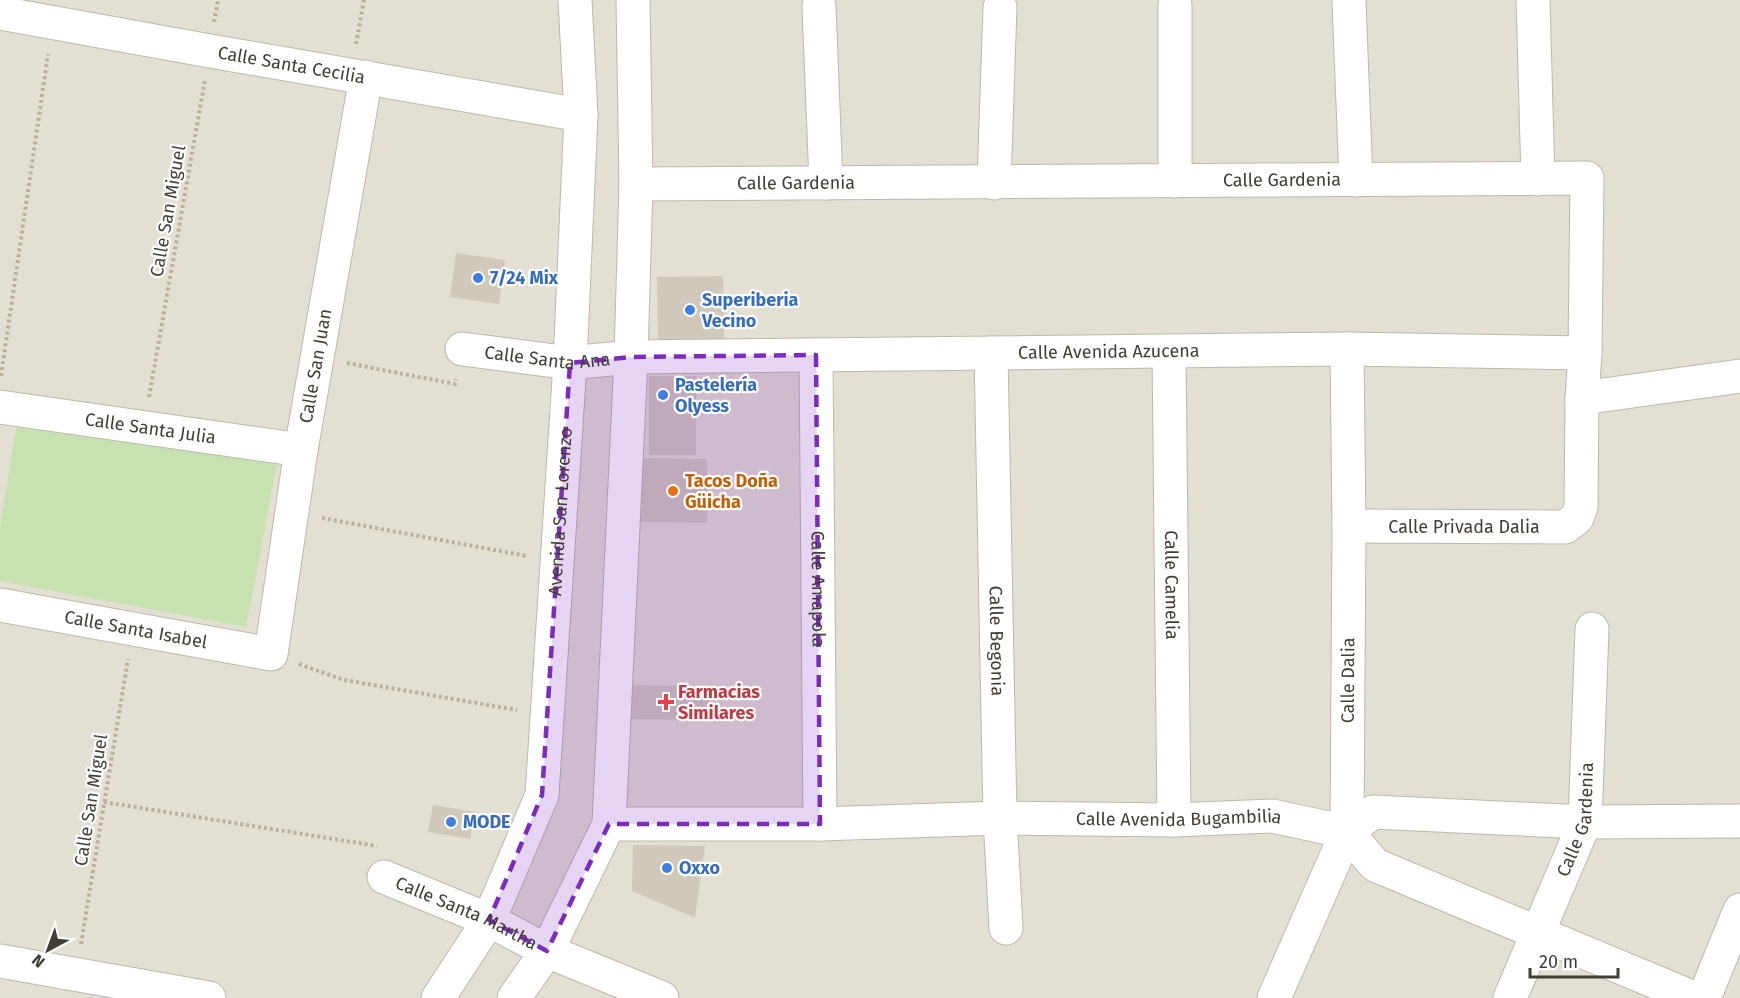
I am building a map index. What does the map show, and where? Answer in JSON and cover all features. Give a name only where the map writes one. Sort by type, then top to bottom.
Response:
[{"type":"street","name":"Avenida San Lorenzo","points":[[438,998],[489,920],[542,795],[570,363],[581,116],[575,0]]},
{"type":"street","points":[[514,998],[547,951],[609,824],[631,357],[636,184],[633,0]]},
{"type":"street","points":[[1533,0],[1538,179]]},
{"type":"street","points":[[1349,2],[1356,180]]},
{"type":"street","points":[[1175,5],[1175,181]]},
{"type":"street","points":[[819,6],[826,183]]},
{"type":"street","points":[[994,183],[1000,7]]},
{"type":"street","name":"Calle Santa Cecilia","points":[[0,13],[581,116]]},
{"type":"street","name":"Calle San Juan","points":[[271,654],[358,76]]},
{"type":"street","name":"Calle Gardenia","points":[[636,184],[1587,178],[1581,507],[1577,518]]},
{"type":"street","name":"Calle Santa Ana","points":[[462,349],[570,363],[631,357]]},
{"type":"street","name":"Calle Avenida Azucena","points":[[631,357],[1347,349],[1585,353]]},
{"type":"street","name":"Calle Dalia","points":[[1274,998],[1347,832],[1349,526],[1347,349]]},
{"type":"street","name":"Calle Camelia","points":[[1169,351],[1174,820]]},
{"type":"street","name":"Calle Begonia","points":[[991,353],[1000,818],[1006,928]]},
{"type":"street","name":"Calle Amapola","points":[[816,355],[820,824]]},
{"type":"street","points":[[1582,398],[1740,376]]},
{"type":"street","name":"Calle Santa Julia","points":[[0,407],[301,450]]},
{"type":"street","name":"Calle Privada Dalia","points":[[1349,526],[1565,527],[1577,518]]},
{"type":"street","name":"Calle Santa Isabel","points":[[0,605],[271,654]]},
{"type":"street","name":"Calle Gardenia","points":[[1510,998],[1585,822],[1592,629]]},
{"type":"street","points":[[1694,998],[1375,865],[1347,832],[1373,812],[1585,822],[1740,821]]},
{"type":"street","name":"Calle Avenida Bugambilia","points":[[609,824],[820,824],[1000,818],[1174,820],[1272,816],[1347,832]]},
{"type":"street","name":"Calle Santa Martha","points":[[384,877],[489,920],[547,951],[649,995]]},
{"type":"street","points":[[1704,998],[1740,910]]},
{"type":"street","points":[[0,961],[206,998]]},
{"type":"path","name":"Calle San Miguel","points":[[144,428],[218,0]]},
{"type":"path","points":[[358,76],[364,0]]},
{"type":"path","points":[[0,386],[53,22]]},
{"type":"path","points":[[317,357],[455,384],[462,349]]},
{"type":"path","points":[[292,512],[557,562]]},
{"type":"path","name":"Calle San Miguel","points":[[76,975],[133,629]]},
{"type":"path","points":[[271,654],[344,680],[548,715]]},
{"type":"path","points":[[105,802],[390,848],[384,877]]},
{"type":"highlighted area","points":[[816,355],[820,824],[609,824],[547,951],[489,920],[542,795],[570,363],[631,357]]},
{"type":"shaded area","points":[[0,0],[1740,0],[1740,998],[0,998]]},
{"type":"green space","points":[[17,422],[277,464],[246,627],[0,581],[0,527]]},
{"type":"building","name":"7/24 Mix","points":[[456,253],[505,260],[499,304],[450,297]]},
{"type":"building","name":"Superiberia Vecino","points":[[723,276],[724,344],[658,345],[657,277]]},
{"type":"building","points":[[649,376],[696,376],[696,455],[649,455]]},
{"type":"building","name":"Tacos Doña Güicha","points":[[638,458],[707,459],[707,523],[638,522]]},
{"type":"building","name":"Farmacias Similares","points":[[619,685],[713,686],[714,720],[618,719]]},
{"type":"building","name":"MODE","points":[[433,805],[475,812],[470,839],[428,832]]},
{"type":"building","name":"Oxxo","points":[[633,845],[705,846],[695,918],[632,891]]},
{"type":"place","name":"7/24 Mix","points":[[478,278]]},
{"type":"place","name":"Superiberia Vecino","points":[[690,310]]},
{"type":"place","name":"Pastelería Olyess","points":[[663,395]]},
{"type":"place","name":"Tacos Doña Güicha","points":[[673,491]]},
{"type":"place","name":"Farmacias Similares","points":[[666,702]]},
{"type":"place","name":"MODE","points":[[451,822]]},
{"type":"place","name":"Oxxo","points":[[667,868]]}]
